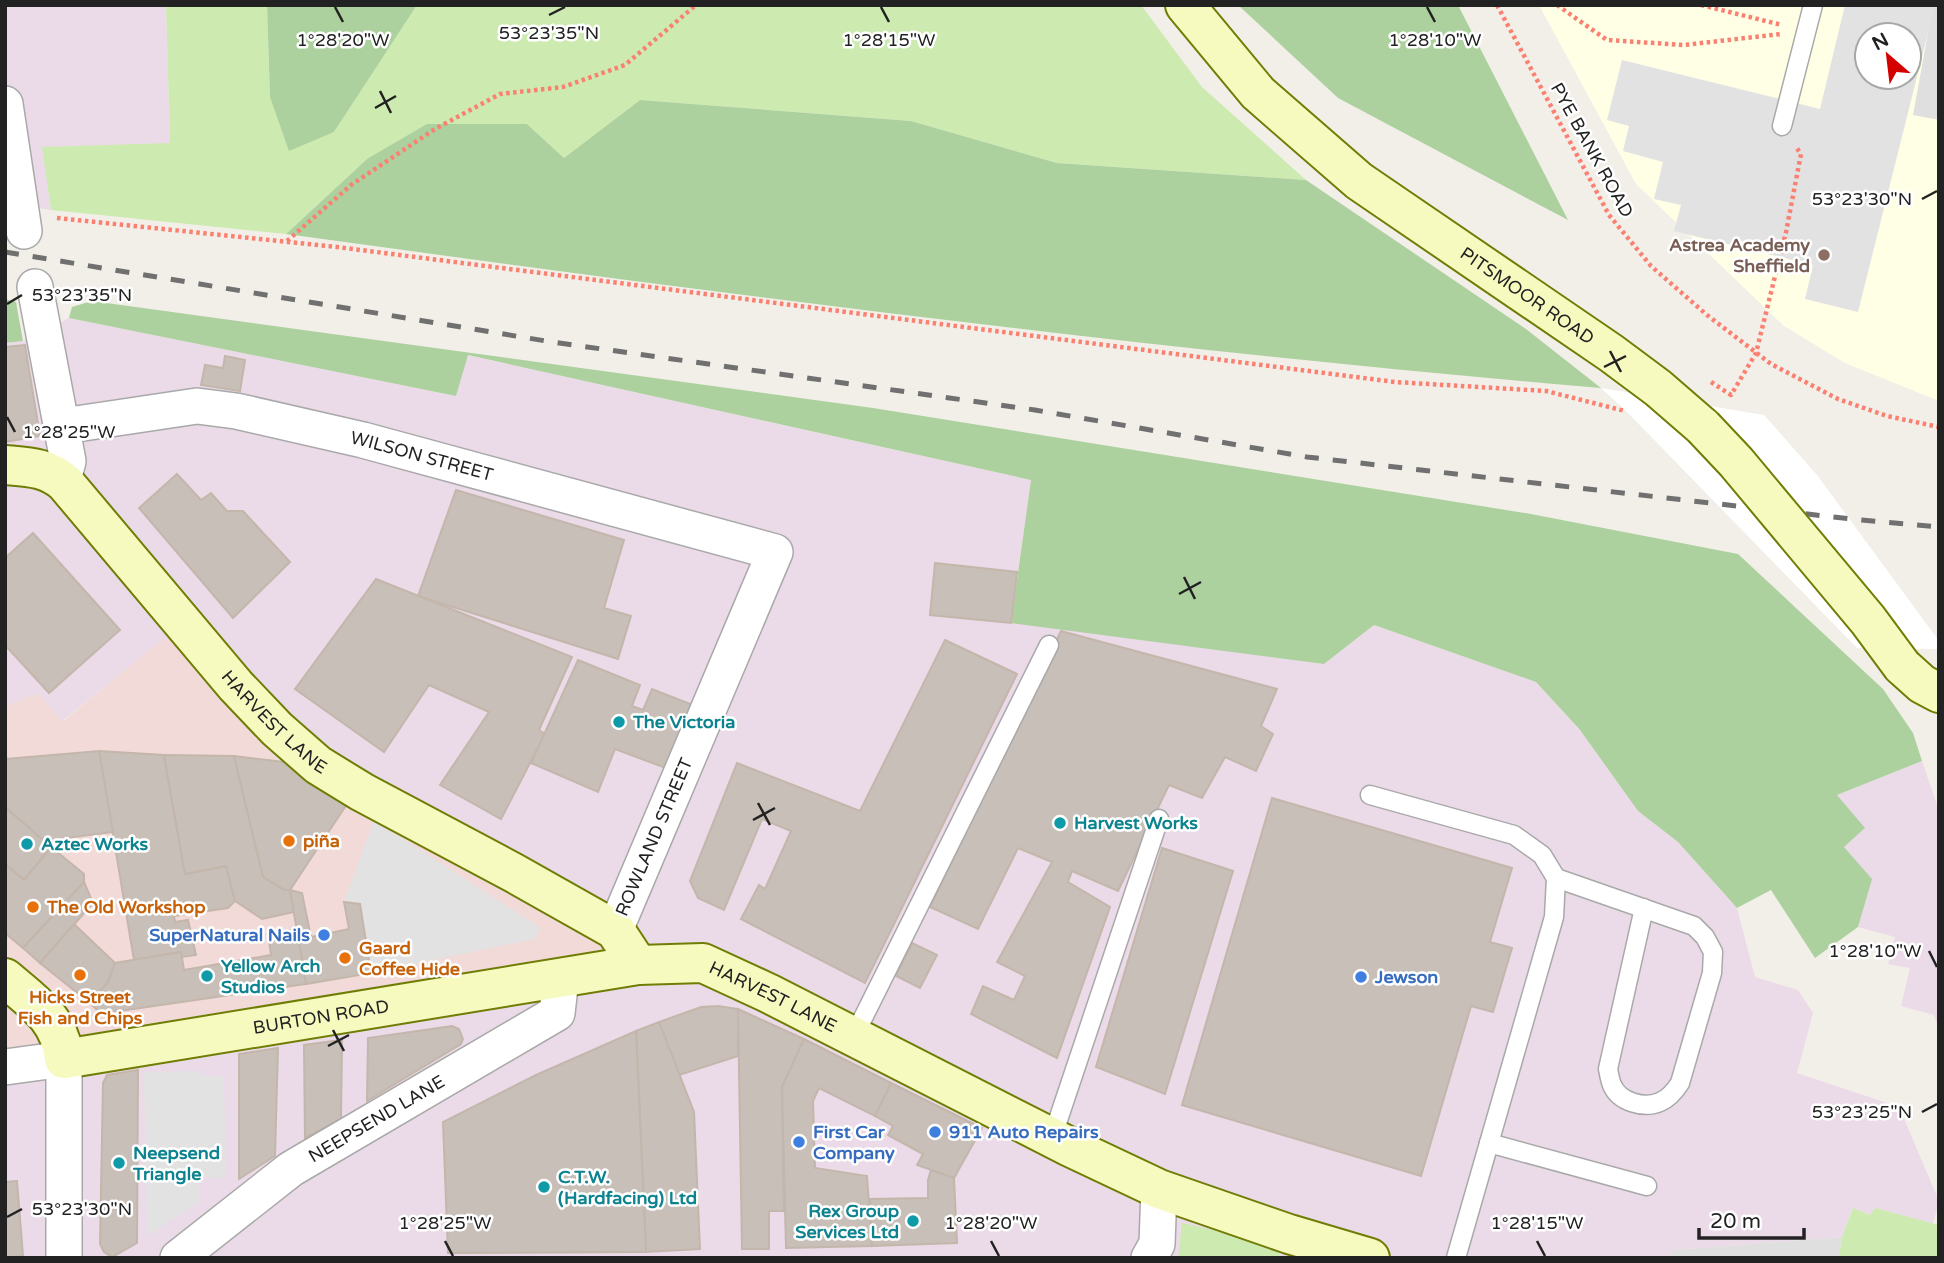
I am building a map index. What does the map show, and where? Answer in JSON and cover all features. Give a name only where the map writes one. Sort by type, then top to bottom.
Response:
[{"type":"main road","name":"PITSMOOR ROAD","points":[[1185,5],[1258,93],[1359,181],[1611,353],[1692,417],[1762,494],[1902,666],[1922,684],[1939,693]]},
{"type":"main road","points":[[5,465],[33,467],[61,480]]},
{"type":"main road","name":"HARVEST LANE","points":[[61,480],[236,686],[276,729],[318,765],[362,792],[615,930],[638,965],[703,963],[1159,1189],[1289,1234],[1370,1258]]},
{"type":"main road","name":"BURTON ROAD","points":[[64,1059],[638,965]]},
{"type":"main road","points":[[5,978],[50,1019],[60,1037],[64,1059]]},
{"type":"street","points":[[5,104],[23,223]]},
{"type":"street","points":[[35,288],[68,461],[61,480]]},
{"type":"street","name":"WILSON STREET","points":[[63,426],[197,406],[236,411],[363,440],[775,552]]},
{"type":"street","name":"ROWLAND STREET","points":[[615,930],[775,552]]},
{"type":"street","name":"NEEPSEND LANE","points":[[178,1258],[291,1169],[557,1013],[561,978]]},
{"type":"street","points":[[64,1059],[65,1258]]},
{"type":"street","name":"BURTON ROAD","points":[[5,1067],[64,1059]]},
{"type":"street","points":[[1149,1258],[1157,1244],[1159,1189]]},
{"type":"lane","points":[[1782,126],[1813,5]]},
{"type":"lane","points":[[854,1037],[1049,645]]},
{"type":"lane","points":[[1370,795],[1514,835],[1542,855],[1556,878],[1554,917],[1456,1258]]},
{"type":"lane","points":[[1052,1138],[1159,819]]},
{"type":"lane","points":[[1556,878],[1644,908],[1694,926],[1705,937],[1713,952],[1712,972],[1680,1083],[1673,1093],[1659,1103],[1641,1104],[1623,1099],[1612,1086],[1608,1069],[1644,908]]},
{"type":"lane","points":[[1489,1143],[1647,1186]]},
{"type":"path","points":[[286,242],[351,185],[435,129],[500,94],[563,87],[625,65],[696,5]]},
{"type":"path","name":"PYE BANK ROAD","points":[[1497,5],[1609,215],[1660,274],[1706,316],[1771,364],[1838,399],[1887,416],[1939,426]]},
{"type":"path","points":[[1558,5],[1607,40],[1684,45],[1806,31]]},
{"type":"path","points":[[1701,5],[1806,31]]},
{"type":"path","points":[[1692,417],[1711,382],[1731,395],[1756,353],[1786,232],[1801,154],[1782,126]]},
{"type":"path","points":[[23,223],[286,242],[1395,382],[1546,391],[1627,412]]},
{"type":"shaded area","points":[[5,5],[166,5],[170,144],[43,147],[51,210],[5,203]]},
{"type":"shaded area","name":"Astrea Academy Sheffield","points":[[1539,5],[1933,5],[1923,60],[1923,21],[1853,21],[1853,91],[1917,91],[1913,115],[1939,120],[1939,401],[1845,363],[1784,326],[1636,184]]},
{"type":"shaded area","points":[[1845,5],[1935,5],[1923,53],[1923,21],[1853,21],[1853,91],[1913,91],[1858,312],[1805,299],[1813,265],[1674,231],[1681,205],[1654,199],[1663,162],[1623,151],[1629,126],[1607,120],[1622,60],[1820,109]]},
{"type":"shaded area","points":[[1931,5],[1939,5],[1939,120],[1912,116],[1916,91],[1923,91],[1923,52]]},
{"type":"shaded area","points":[[69,318],[456,396],[467,355],[1031,480],[1011,622],[1324,664],[1374,625],[1536,682],[1583,734],[1638,811],[1678,842],[1737,908],[1755,977],[1798,990],[1813,1013],[1797,1073],[1899,1107],[1939,1201],[1933,1224],[1875,1208],[1870,1215],[1853,1208],[1842,1237],[1673,1250],[1667,1258],[5,1258],[5,1067],[637,965],[318,765],[166,637],[62,721],[38,693],[5,706],[5,343],[23,341]]},
{"type":"shaded area","points":[[166,636],[318,765],[638,965],[5,1067],[5,706],[38,693],[63,721]]},
{"type":"shaded area","points":[[1922,761],[1939,811],[1939,1029],[1934,1015],[1901,1006],[1910,968],[1888,964],[1895,937],[1858,927],[1871,879],[1844,847],[1837,795]]},
{"type":"shaded area","points":[[374,820],[541,928],[534,939],[371,973],[360,905],[344,902]]},
{"type":"shaded area","points":[[201,1071],[201,1076],[224,1076],[226,1178],[200,1178],[200,1202],[147,1236],[144,1072]]},
{"type":"shaded area","points":[[1842,1237],[1839,1258],[1667,1258],[1673,1250]]},
{"type":"green space","points":[[166,5],[267,5],[270,97],[334,132],[417,5],[1141,5],[1202,87],[1306,180],[1057,163],[911,121],[640,100],[564,158],[527,124],[367,159],[286,234],[51,210],[42,147],[170,143]]},
{"type":"green space","points":[[267,5],[417,5],[334,132],[289,151],[270,97]]},
{"type":"green space","points":[[1238,5],[1458,5],[1568,220],[1338,98]]},
{"type":"green space","points":[[640,100],[911,121],[1057,163],[1306,180],[1526,329],[1601,388],[1271,357],[942,320],[286,234],[367,159],[427,124],[527,124],[564,158]]},
{"type":"green space","points":[[5,299],[16,302],[23,341],[5,343]]},
{"type":"green space","points":[[92,301],[873,408],[1531,514],[1738,554],[1883,689],[1913,733],[1922,761],[1837,795],[1865,828],[1844,847],[1872,879],[1858,927],[1815,958],[1771,890],[1737,908],[1678,842],[1638,811],[1580,730],[1536,682],[1374,625],[1324,664],[1011,623],[1031,480],[468,355],[456,396],[69,318],[72,307]]},
{"type":"green space","points":[[1853,1208],[1870,1215],[1875,1208],[1939,1225],[1939,1258],[1839,1258],[1842,1237]]},
{"type":"green space","points":[[1182,1223],[1280,1249],[1279,1258],[1178,1258]]},
{"type":"pier","points":[[1601,388],[1764,415],[1817,475],[1939,641],[1939,649],[1857,648]]},
{"type":"building","points":[[25,345],[40,436],[5,442],[5,347]]},
{"type":"building","points":[[225,356],[245,360],[240,391],[201,385],[205,365],[223,368]]},
{"type":"building","points":[[177,474],[201,500],[211,493],[227,511],[243,511],[290,562],[233,618],[139,508]]},
{"type":"building","points":[[456,490],[624,540],[604,608],[631,616],[618,659],[418,596]]},
{"type":"building","points":[[33,533],[120,630],[49,693],[5,645],[5,558]]},
{"type":"building","points":[[935,563],[1017,572],[1011,623],[930,615]]},
{"type":"building","points":[[376,579],[572,657],[539,730],[545,734],[501,819],[440,785],[489,712],[429,685],[384,752],[295,689]]},
{"type":"building","name":"Harvest Works","points":[[1061,631],[1277,689],[1261,726],[1273,734],[1256,771],[1225,757],[1202,798],[1169,785],[1118,891],[1072,871],[1068,882],[1110,907],[1057,1058],[971,1014],[983,986],[1014,1000],[1025,976],[997,962],[1052,862],[1018,848],[978,929],[930,907]]},
{"type":"building","points":[[945,640],[1017,674],[865,983],[741,919],[759,885],[765,889],[791,831],[762,819],[724,910],[698,898],[690,881],[737,763],[860,811]]},
{"type":"building","name":"The Victoria","points":[[578,660],[640,685],[632,706],[643,710],[652,689],[693,705],[671,770],[615,749],[598,792],[531,763]]},
{"type":"building","name":"Yellow Arch Studios","points":[[99,751],[164,755],[185,874],[226,866],[235,901],[228,908],[174,916],[175,922],[188,920],[196,955],[182,957],[181,952],[134,960]]},
{"type":"building","points":[[99,751],[113,832],[44,841],[5,807],[6,759]]},
{"type":"building","name":"Yellow Arch Studios","points":[[164,755],[234,756],[263,877],[285,890],[290,890],[294,912],[262,919],[235,901],[226,866],[185,874]]},
{"type":"building","name":"piña","points":[[234,756],[284,762],[347,804],[290,890],[285,890],[263,877]]},
{"type":"building","name":"Jewson","points":[[1272,798],[1512,868],[1490,942],[1512,948],[1493,1012],[1471,1006],[1421,1176],[1182,1105]]},
{"type":"building","name":"Aztec Works","points":[[5,807],[51,847],[24,880],[5,864]]},
{"type":"building","name":"The Old Workshop","points":[[51,847],[84,874],[84,882],[23,948],[5,933],[5,864],[24,880]]},
{"type":"building","points":[[1162,848],[1233,871],[1165,1094],[1096,1067]]},
{"type":"building","points":[[84,882],[93,903],[40,963],[23,948]]},
{"type":"building","points":[[290,890],[302,893],[311,937],[349,929],[344,902],[360,904],[371,973],[306,984]]},
{"type":"building","points":[[74,924],[115,963],[108,982],[90,1003],[40,963]]},
{"type":"building","name":"Yellow Arch Studios","points":[[297,929],[306,984],[106,1013],[99,1012],[90,1003],[108,982],[115,963],[181,952],[184,970],[271,955],[268,934]]},
{"type":"building","points":[[912,943],[937,955],[920,988],[896,976]]},
{"type":"building","points":[[701,1007],[738,1009],[738,1056],[679,1075],[659,1022]]},
{"type":"building","points":[[738,1009],[804,1039],[782,1087],[784,1211],[769,1211],[769,1249],[742,1249]]},
{"type":"building","points":[[659,1022],[694,1112],[700,1249],[646,1252],[636,1031]]},
{"type":"building","points":[[452,1026],[459,1029],[463,1039],[461,1044],[367,1101],[368,1038]]},
{"type":"building","name":"C.T.W. (Hardfacing) Ltd","points":[[636,1031],[646,1252],[448,1253],[443,1122],[536,1075]]},
{"type":"building","name":"First Car Company","points":[[804,1039],[891,1083],[875,1116],[819,1088],[813,1101],[815,1168],[867,1176],[872,1246],[786,1248],[782,1087]]},
{"type":"building","points":[[342,1040],[341,1119],[305,1138],[304,1045]]},
{"type":"building","points":[[278,1048],[275,1156],[239,1179],[239,1054]]},
{"type":"building","name":"Neepsend Triangle","points":[[138,1070],[137,1243],[112,1257],[104,1252],[100,1244],[103,1083],[107,1075]]},
{"type":"building","name":"911 Auto Repairs","points":[[891,1083],[982,1128],[954,1178],[917,1165],[923,1154],[888,1135],[893,1126],[875,1116]]},
{"type":"building","name":"Rex Group Services Ltd","points":[[931,1170],[954,1178],[957,1243],[872,1246],[870,1199],[928,1198]]},
{"type":"building","points":[[17,1181],[23,1256],[5,1258],[5,1182]]},
{"type":"railway","points":[[5,252],[552,342],[1035,410],[1307,457],[1939,527]]},
{"type":"place","name":"Astrea Academy Sheffield","points":[[1824,255]]},
{"type":"place","name":"The Victoria","points":[[619,722]]},
{"type":"place","name":"Harvest Works","points":[[1060,823]]},
{"type":"place","name":"piña","points":[[289,841]]},
{"type":"place","name":"Aztec Works","points":[[27,844]]},
{"type":"place","name":"The Old Workshop","points":[[33,907]]},
{"type":"place","name":"SuperNatural Nails","points":[[324,935]]},
{"type":"place","name":"Gaard Coffee Hide","points":[[345,958]]},
{"type":"place","name":"Hicks Street Fish and Chips","points":[[80,975]]},
{"type":"place","name":"Yellow Arch Studios","points":[[207,976]]},
{"type":"place","name":"Jewson","points":[[1361,977]]},
{"type":"place","name":"911 Auto Repairs","points":[[935,1132]]},
{"type":"place","name":"First Car Company","points":[[799,1142]]},
{"type":"place","name":"Neepsend Triangle","points":[[119,1163]]},
{"type":"place","name":"C.T.W. (Hardfacing) Ltd","points":[[544,1187]]},
{"type":"place","name":"Rex Group Services Ltd","points":[[913,1221]]}]
